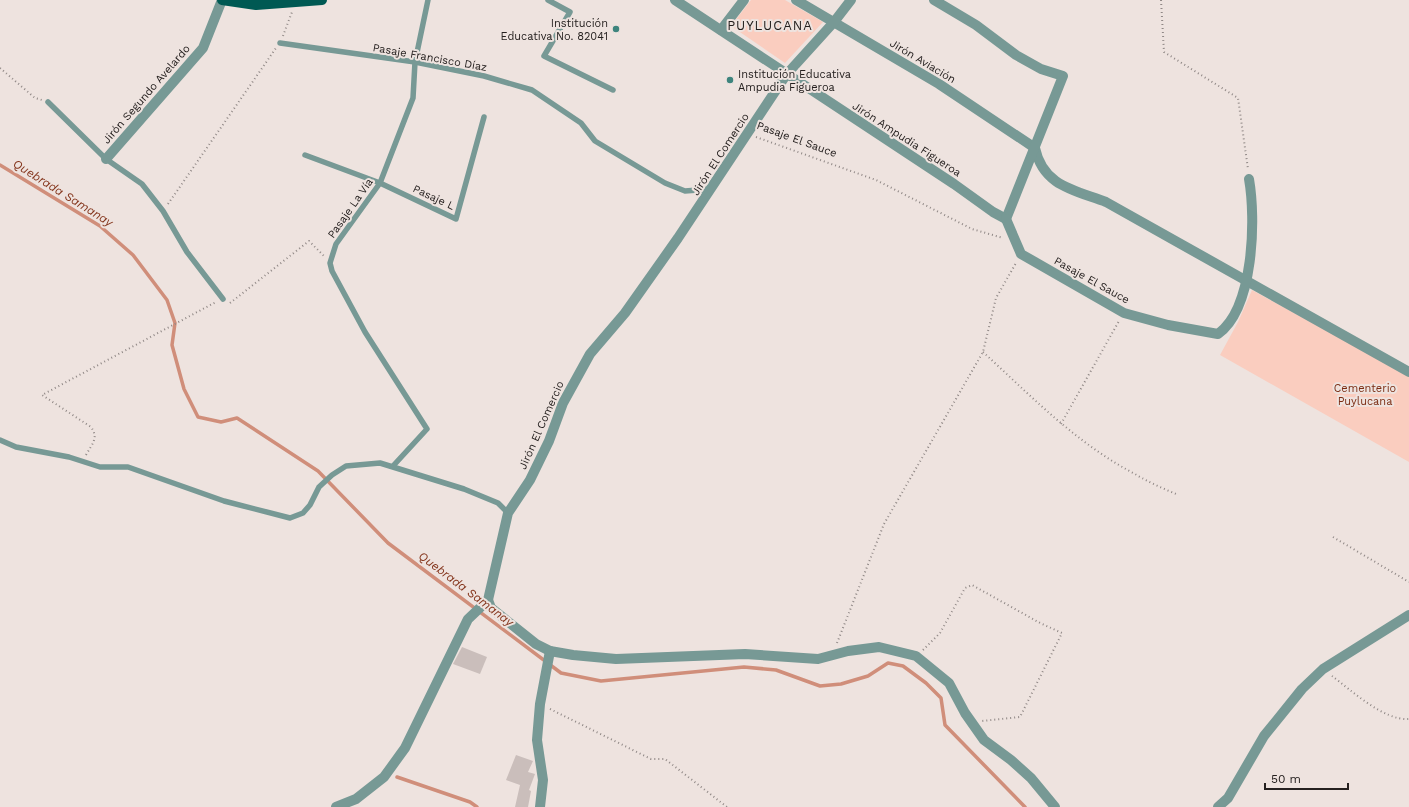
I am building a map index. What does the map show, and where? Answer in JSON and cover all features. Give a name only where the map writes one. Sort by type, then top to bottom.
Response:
[{"type":"main road","points":[[222,0],[256,5],[322,0]]},
{"type":"street","name":"Jirón Segundo Avelardo","points":[[106,159],[203,48],[222,0]]},
{"type":"street","name":"Jirón Ampudia Figueroa","points":[[675,0],[786,75],[1006,219]]},
{"type":"street","points":[[721,30],[744,0]]},
{"type":"street","name":"Jirón Aviación","points":[[796,0],[939,84],[1034,148]]},
{"type":"street","points":[[834,22],[851,0]]},
{"type":"street","points":[[934,0],[976,25],[1016,55],[1041,70],[1063,76],[1006,219],[1021,254]]},
{"type":"street","name":"Jirón El Comercio","points":[[485,602],[508,513],[530,480],[549,441],[564,403],[590,354],[625,313],[711,189],[786,75],[834,22]]},
{"type":"street","points":[[1034,148],[1037,161],[1044,172],[1059,184],[1106,202],[1409,372]]},
{"type":"street","name":"Pasaje El Sauce","points":[[1021,254],[1124,313],[1168,325],[1218,334],[1227,328],[1243,295],[1246,280],[1252,242],[1253,201],[1249,178]]},
{"type":"street","points":[[336,807],[356,800],[384,777],[405,748],[468,619],[485,602],[548,658],[616,659],[745,654],[818,658],[879,647],[916,656],[948,683],[971,722],[984,740],[1011,760],[1031,778],[1055,807]]},
{"type":"street","points":[[1218,807],[1228,798],[1264,736],[1302,689],[1323,669],[1409,616]]},
{"type":"street","points":[[540,807],[543,780],[537,740],[540,704],[548,658]]},
{"type":"lane","name":"Pasaje La Vía","points":[[330,263],[336,244],[380,183],[413,98],[415,62],[428,0]]},
{"type":"lane","points":[[548,0],[570,12],[544,56],[613,90]]},
{"type":"lane","name":"Pasaje Francisco Díaz","points":[[280,43],[415,62],[484,76],[532,90],[581,123],[595,141],[665,183],[685,191],[711,189]]},
{"type":"lane","points":[[48,102],[106,159],[142,184],[163,211],[187,252],[223,299]]},
{"type":"lane","name":"Pasaje L","points":[[304,155],[380,183],[456,219],[484,117]]},
{"type":"lane","points":[[330,263],[332,271],[364,332],[427,429],[393,466]]},
{"type":"lane","points":[[0,440],[16,447],[69,457],[100,467],[128,468],[224,501],[290,518],[303,513],[307,509],[319,487],[332,475],[346,466],[380,463],[464,489],[498,504],[508,513]]},
{"type":"path","points":[[1161,0],[1164,52],[1238,98],[1249,178]]},
{"type":"path","points":[[163,211],[280,43],[296,3]]},
{"type":"path","points":[[0,68],[36,98],[48,102]]},
{"type":"path","name":"Pasaje El Sauce","points":[[747,134],[876,180],[972,229],[1015,241]]},
{"type":"path","points":[[82,461],[96,438],[94,431],[91,427],[42,395],[223,299],[230,303],[309,241],[330,263]]},
{"type":"path","points":[[833,655],[884,524],[983,352],[996,298],[1021,254]]},
{"type":"path","points":[[1061,424],[1124,313]]},
{"type":"path","points":[[983,352],[1061,424],[1134,474],[1176,494]]},
{"type":"path","points":[[1333,537],[1409,582]]},
{"type":"path","points":[[916,656],[940,633],[964,588],[972,585],[1040,623],[1062,632],[1020,717],[971,722]]},
{"type":"path","points":[[1323,669],[1363,700],[1389,715],[1409,719]]},
{"type":"path","points":[[540,704],[651,759],[665,759],[727,807]]},
{"type":"green space","points":[[751,0],[785,0],[823,22],[785,63],[731,26]]},
{"type":"green space","name":"Cementerio Puylucana","points":[[1252,290],[1409,376],[1409,462],[1220,355],[1238,322]]},
{"type":"building","points":[[462,647],[487,657],[480,674],[453,664]]},
{"type":"building","points":[[516,755],[533,761],[528,772],[535,774],[529,790],[531,791],[528,807],[515,807],[520,785],[506,780]]},
{"type":"waterway","name":"Quebrada Samanay","points":[[0,165],[100,226],[133,255],[167,300],[175,323],[172,345],[184,389],[198,417],[221,422],[237,418],[318,471],[388,543],[561,673],[601,681],[744,667],[776,670],[820,686],[841,684],[868,676],[888,663],[903,666],[926,683],[941,698],[945,725],[1025,807]]},
{"type":"waterway","points":[[397,777],[470,802],[477,807]]},
{"type":"place","name":"Institución Educativa No. 82041","points":[[616,29]]},
{"type":"place","name":"Institución Educativa Ampudia Figueroa","points":[[730,80]]},
{"type":"district","name":"PUYLUCANA","points":[[770,25]]}]
